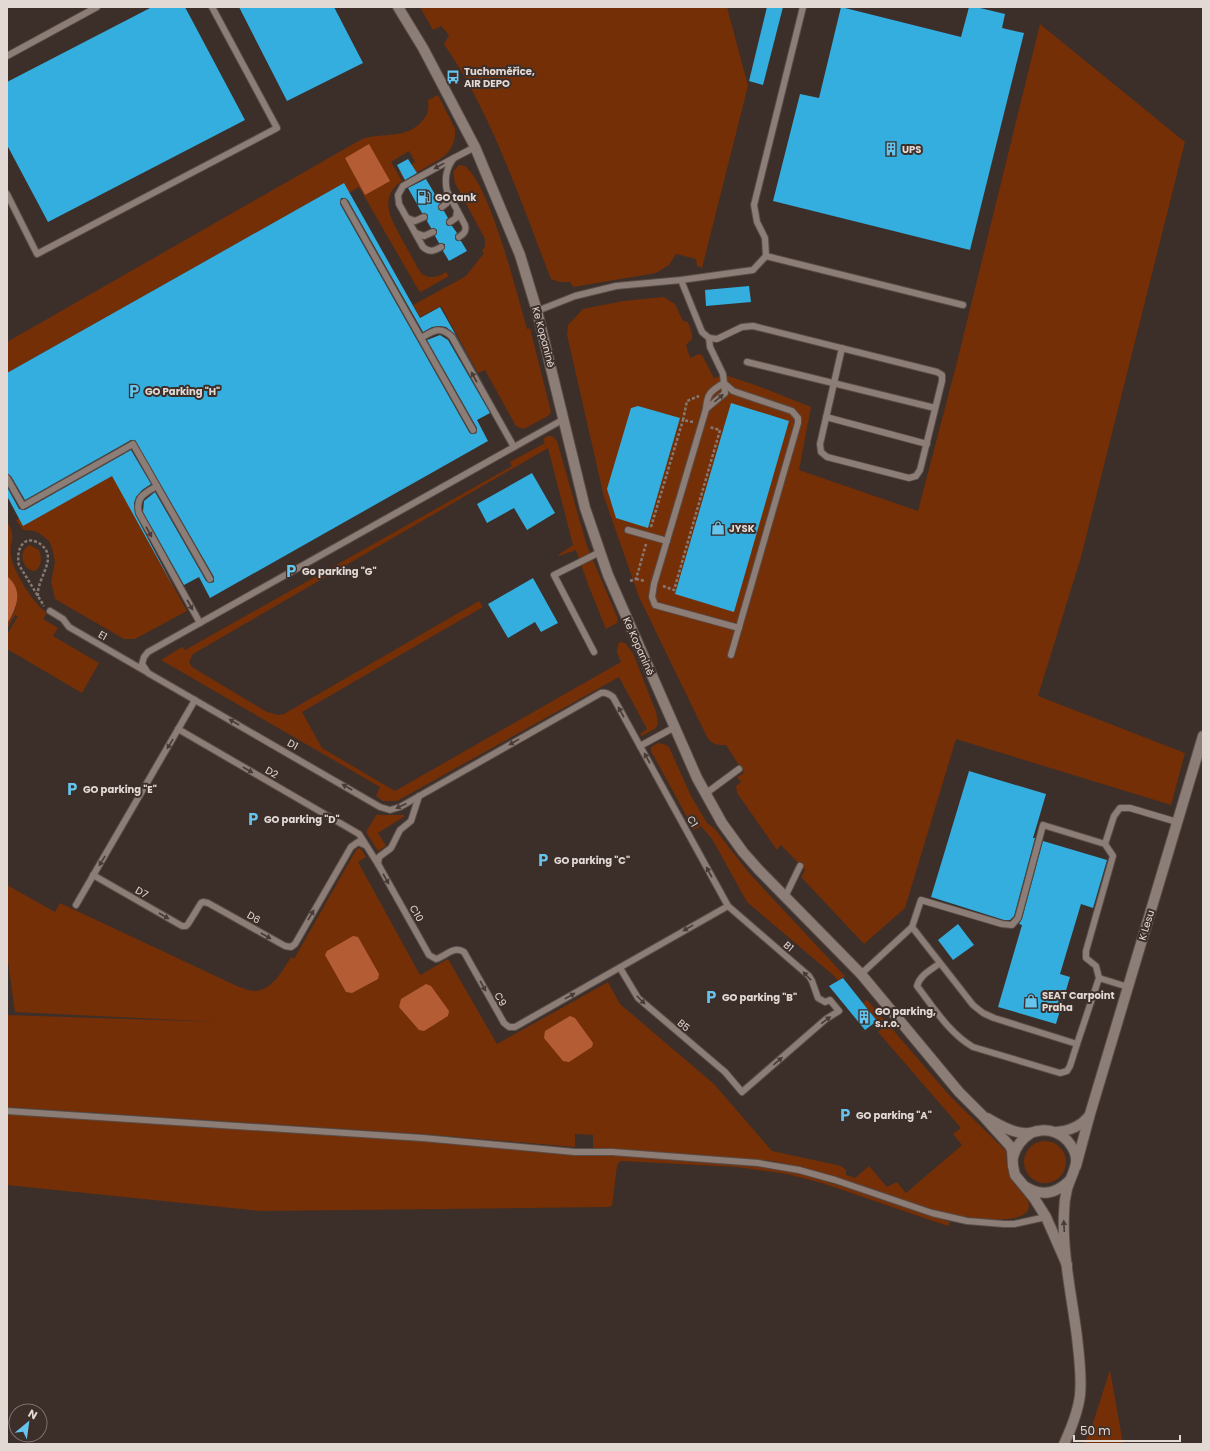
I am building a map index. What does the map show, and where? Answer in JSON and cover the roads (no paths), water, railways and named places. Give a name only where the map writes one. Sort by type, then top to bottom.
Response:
[{"type":"street","name":"Ke Kopanině","points":[[398,7],[423,48],[475,147],[520,254],[538,311],[585,508],[608,576],[705,794],[732,839],[758,869],[861,974],[959,1092],[983,1116]]},
{"type":"street","name":"K Lesu","points":[[1076,1166],[1090,1114],[1203,736]]},
{"type":"street","points":[[1013,1158],[1018,1143],[1024,1137],[1039,1130],[1063,1132],[1082,1123],[1090,1114]]},
{"type":"street","points":[[983,1116],[1014,1131],[1031,1133]]},
{"type":"street","points":[[983,1116],[1010,1146],[1014,1170],[1020,1182],[1034,1198],[1046,1217],[1067,1265]]},
{"type":"street","points":[[1020,1182],[1027,1188],[1036,1192],[1045,1193],[1054,1192],[1063,1188],[1069,1181],[1074,1174],[1076,1166],[1074,1149],[1063,1136],[1056,1132]]},
{"type":"street","points":[[1064,1444],[1077,1410],[1081,1384],[1079,1356],[1067,1265],[1064,1214],[1066,1190],[1069,1181]]},
{"type":"lane","points":[[7,56],[97,7]]},
{"type":"lane","points":[[7,194],[37,254],[276,128],[212,7]]},
{"type":"lane","points":[[538,311],[575,296],[616,286],[681,280],[753,270],[766,256],[765,238],[757,222],[754,205],[802,7]]},
{"type":"lane","points":[[441,247],[432,251],[423,247],[399,204],[398,195],[403,186],[475,147]]},
{"type":"lane","points":[[442,207],[449,199],[446,185],[446,170],[454,158]]},
{"type":"lane","points":[[448,195],[465,225],[466,229],[459,237]]},
{"type":"lane","points":[[344,202],[473,430]]},
{"type":"lane","points":[[450,222],[457,216],[457,210]]},
{"type":"lane","points":[[406,217],[415,221],[424,217]]},
{"type":"lane","points":[[414,232],[424,236],[433,232]]},
{"type":"lane","points":[[766,256],[963,305]]},
{"type":"lane","points":[[681,280],[702,332],[709,338],[717,339],[742,327],[752,326],[842,348],[937,372],[942,375],[942,381],[927,444],[920,470],[916,476],[909,478],[827,457],[821,452],[820,444],[842,348]]},
{"type":"lane","points":[[421,338],[435,330],[444,331],[452,337],[514,447]]},
{"type":"lane","points":[[706,409],[725,393],[723,374],[710,347],[709,338]]},
{"type":"lane","points":[[747,362],[935,408]]},
{"type":"lane","points":[[724,383],[715,388],[706,398],[706,409],[666,541],[654,584],[652,597],[655,605],[739,628]]},
{"type":"lane","points":[[724,383],[733,391],[792,411],[798,418],[798,423],[731,654]]},
{"type":"lane","points":[[826,417],[927,444]]},
{"type":"lane","points":[[157,486],[140,497],[138,502],[139,513],[200,623],[564,418]]},
{"type":"lane","points":[[7,478],[23,506],[133,444],[210,579]]},
{"type":"lane","points":[[628,530],[666,541]]},
{"type":"lane","points":[[594,652],[554,575],[600,552]]},
{"type":"lane","name":"E1","points":[[50,611],[63,619],[69,628],[195,700]]},
{"type":"lane","name":"E1","points":[[148,673],[143,667],[142,661],[146,654],[200,623]]},
{"type":"lane","name":"C1","points":[[420,795],[604,693],[607,693],[613,697],[728,906]]},
{"type":"lane","points":[[76,905],[195,700]]},
{"type":"lane","name":"D1","points":[[195,700],[380,807],[390,810],[395,809],[420,795]]},
{"type":"lane","points":[[640,746],[675,727]]},
{"type":"lane","name":"D2","points":[[178,729],[356,832]]},
{"type":"lane","points":[[705,794],[739,769]]},
{"type":"lane","points":[[378,864],[377,861],[379,857],[391,848],[400,830],[411,821],[420,795]]},
{"type":"lane","points":[[1105,844],[1114,816],[1120,808],[1130,808],[1177,822]]},
{"type":"lane","points":[[861,974],[912,927],[921,900],[1002,924],[1012,925],[1018,918],[1043,825],[1105,844],[1113,856],[1086,951],[1086,958],[1096,966],[1099,972],[1099,978],[1067,1072],[1060,1073],[973,1047],[962,1041],[952,1032],[918,986],[922,976],[940,963]]},
{"type":"lane","name":"C10","points":[[356,832],[361,836],[378,864],[429,956],[436,960],[455,950],[464,952]]},
{"type":"lane","name":"D6","points":[[208,902],[284,946],[291,947],[295,944],[351,847],[358,842],[366,846]]},
{"type":"lane","points":[[785,897],[800,866]]},
{"type":"lane","name":"D7","points":[[93,875],[182,926],[186,926],[188,924],[201,903],[208,902]]},
{"type":"lane","name":"C9","points":[[464,952],[506,1025],[509,1027],[514,1027],[728,906]]},
{"type":"lane","name":"B1","points":[[728,906],[809,976],[818,998],[825,1002],[830,1000],[839,1011]]},
{"type":"lane","points":[[912,927],[973,1005],[983,1013],[994,1018],[1077,1044]]},
{"type":"lane","name":"B5","points":[[620,968],[638,998],[725,1072],[742,1092],[826,1019],[839,1011]]},
{"type":"lane","points":[[1099,978],[1128,987]]},
{"type":"lane","points":[[7,1111],[423,1138],[575,1152],[612,1152],[743,1162],[799,1170],[834,1180],[932,1213],[967,1221],[1009,1224],[1046,1217]]},
{"type":"place","name":"Tuchoměřice, AIR DEPO","points":[[453,77]]},
{"type":"place","name":"UPS","points":[[891,149]]},
{"type":"place","name":"GO tank","points":[[424,197]]},
{"type":"place","name":"GO Parking \"H\"","points":[[134,391]]},
{"type":"place","name":"JYSK","points":[[718,528]]},
{"type":"place","name":"Go parking \"G\"","points":[[291,571]]},
{"type":"place","name":"GO parking \"E\"","points":[[72,789]]},
{"type":"place","name":"GO parking \"D\"","points":[[253,819]]},
{"type":"place","name":"GO parking \"C\"","points":[[543,860]]},
{"type":"place","name":"GO parking \"B\"","points":[[711,997]]},
{"type":"place","name":"SEAT Carpoint Praha","points":[[1031,1001]]},
{"type":"place","name":"GO parking, s.r.o.","points":[[864,1017]]},
{"type":"place","name":"GO parking \"A\"","points":[[845,1115]]}]
